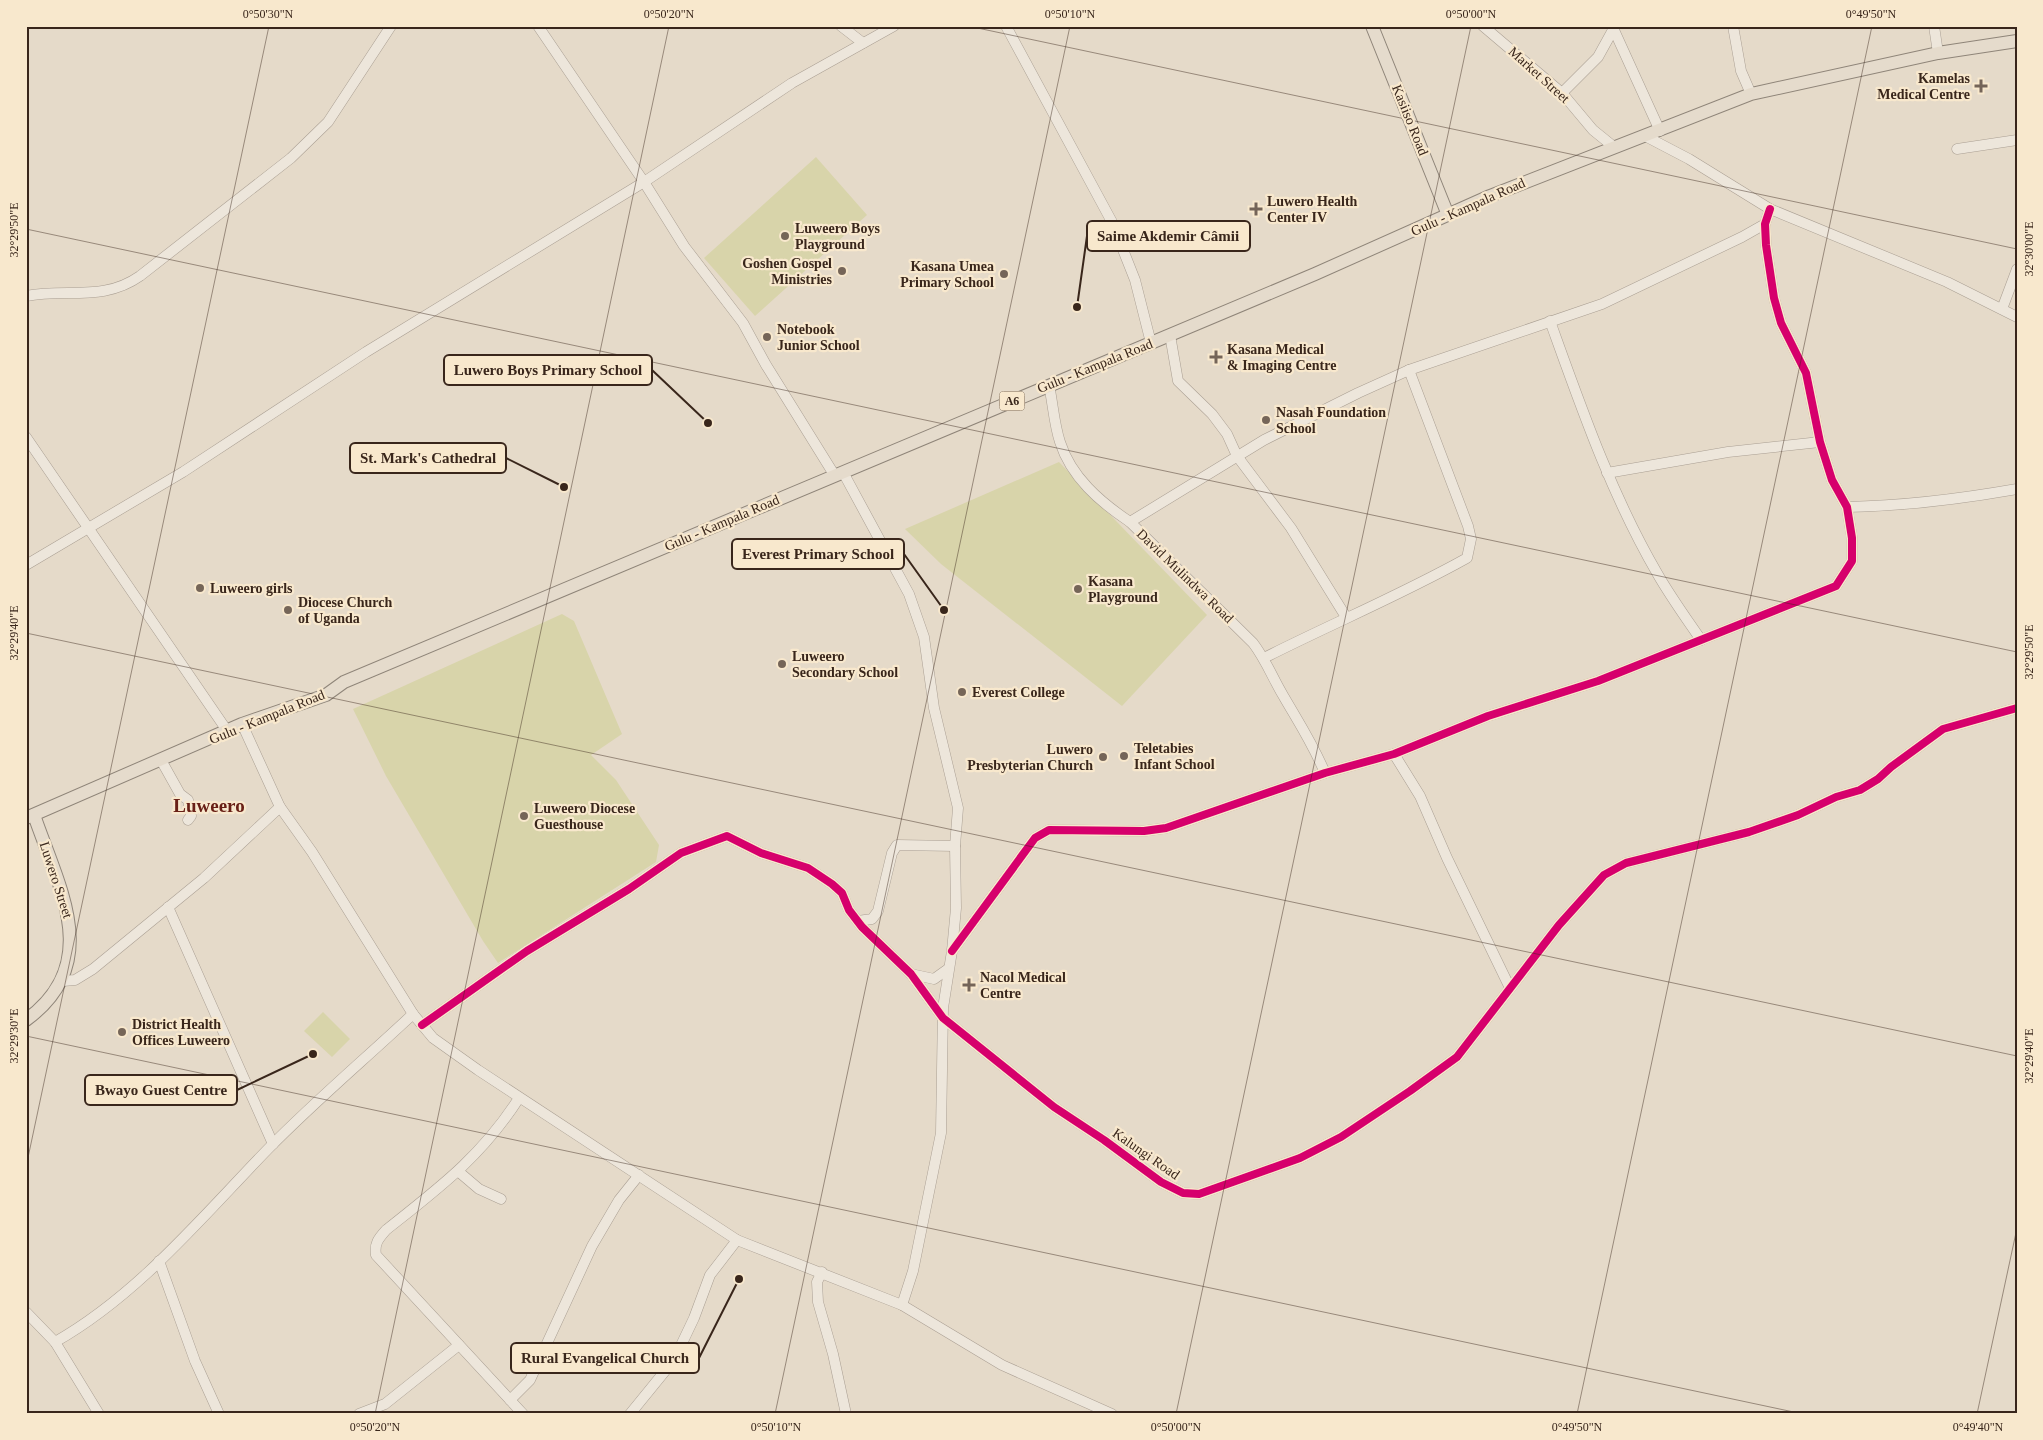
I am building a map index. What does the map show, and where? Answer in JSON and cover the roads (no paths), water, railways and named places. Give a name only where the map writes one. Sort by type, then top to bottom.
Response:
[{"type":"main road","name":"Kasiiso Road","points":[[1372,26],[1448,215]]},
{"type":"main road","name":"Gulu - Kampala Road","points":[[30,817],[228,732],[242,724],[326,695],[344,682],[1049,385],[1170,336],[1388,243],[1448,215],[1614,147],[1660,131],[1751,94],[1938,53],[2017,41]]},
{"type":"main road","name":"Luwero Street","points":[[26,1020],[34,1014],[63,981],[69,954],[70,924],[30,817]]},
{"type":"street","points":[[26,296],[113,290],[128,285],[284,164],[310,140],[328,122],[391,26]]},
{"type":"street","points":[[538,26],[644,182],[684,246],[743,323],[766,364],[839,475],[909,594],[924,637],[934,708],[958,808],[955,846],[956,908],[952,951],[944,994],[941,1133],[914,1271],[902,1305]]},
{"type":"street","points":[[841,26],[863,42]]},
{"type":"street","points":[[26,565],[183,472],[366,352],[644,182],[792,83],[894,26]]},
{"type":"street","points":[[1006,26],[1112,222],[1135,280],[1151,343]]},
{"type":"street","name":"Market Street","points":[[1483,26],[1562,93],[1593,130],[1614,147]]},
{"type":"street","points":[[1733,26],[1741,71],[1751,94]]},
{"type":"street","points":[[1934,26],[1938,53]]},
{"type":"street","points":[[1562,93],[1598,57],[1614,28]]},
{"type":"street","points":[[1614,28],[1660,131]]},
{"type":"street","points":[[1645,136],[1690,159],[1770,209],[1947,282],[2017,317]]},
{"type":"street","points":[[1957,149],[2017,140]]},
{"type":"street","points":[[952,951],[1035,838],[1041,833],[1060,829],[1144,831],[1166,828],[1324,772],[1394,754],[1488,716],[1598,681],[1836,586],[1852,561],[1852,538],[1847,507],[1832,480],[1820,442],[1806,373],[1781,322],[1769,280],[1765,224],[1770,209]]},
{"type":"street","points":[[1130,522],[1237,456],[1358,393],[1409,370],[1602,304],[1742,237],[1765,224]]},
{"type":"street","points":[[2002,309],[2017,269]]},
{"type":"street","points":[[1550,321],[1607,473],[1657,574],[1701,640]]},
{"type":"street","points":[[1170,336],[1178,381],[1212,414],[1227,434],[1237,456],[1291,528],[1346,617]]},
{"type":"street","points":[[1264,658],[1443,572],[1467,558],[1471,539],[1468,526],[1409,370]]},
{"type":"street","name":"David Mulindwa Road","points":[[1049,385],[1060,440],[1069,462],[1093,492],[1130,522],[1241,630],[1264,658],[1284,697],[1314,746],[1324,772]]},
{"type":"street","points":[[26,438],[228,732]]},
{"type":"street","points":[[1607,473],[1728,452],[1820,442]]},
{"type":"street","points":[[1847,507],[1898,505],[1967,498],[2017,489]]},
{"type":"street","name":"Kalungi Road","points":[[422,1025],[511,962],[628,889],[681,853],[722,836],[732,837],[752,849],[808,868],[842,893],[849,910],[911,974],[944,1018],[1054,1107],[1104,1140],[1161,1182],[1183,1193],[1199,1194],[1300,1158],[1341,1137],[1457,1057],[1559,925],[1604,875],[1626,863],[1749,832],[1798,815],[1836,797],[1860,790],[1878,779],[1891,767],[1943,729],[2017,708]]},
{"type":"street","points":[[242,724],[280,807],[312,852],[413,1014],[439,1042],[519,1098],[737,1240],[902,1305],[1002,1365],[1112,1414]]},
{"type":"street","points":[[1394,754],[1420,796],[1447,858],[1510,988]]},
{"type":"street","points":[[161,760],[180,794],[188,800],[191,816],[188,820]]},
{"type":"street","points":[[63,981],[75,980],[93,969],[204,878],[280,807]]},
{"type":"street","points":[[858,921],[872,919],[878,911],[892,853],[897,845],[955,846]]},
{"type":"street","points":[[168,907],[273,1144]]},
{"type":"street","points":[[911,974],[934,978],[948,969]]},
{"type":"street","points":[[55,1342],[97,1316],[159,1261],[273,1144],[413,1014]]},
{"type":"street","points":[[519,1098],[484,1147],[459,1172],[386,1230],[376,1243],[375,1249],[376,1254],[523,1414]]},
{"type":"street","points":[[459,1172],[480,1189],[501,1199]]},
{"type":"street","points":[[510,1400],[530,1380],[592,1246],[619,1200],[639,1175]]},
{"type":"street","points":[[630,1414],[674,1360],[694,1318],[710,1275],[737,1240]]},
{"type":"street","points":[[159,1261],[195,1361],[219,1414]]},
{"type":"street","points":[[822,1272],[817,1282],[818,1302],[833,1354],[846,1414]]},
{"type":"street","points":[[26,1312],[55,1342],[99,1414]]},
{"type":"street","points":[[358,1414],[386,1404],[459,1345]]},
{"type":"place","name":"Kamelas Medical Centre","points":[[1981,86]]},
{"type":"place","name":"Luwero Health Center IV","points":[[1256,209]]},
{"type":"place","name":"Luweero Boys Playground","points":[[785,236]]},
{"type":"place","name":"Goshen Gospel Ministries","points":[[842,271]]},
{"type":"place","name":"Kasana Umea Primary School","points":[[1004,274]]},
{"type":"place","name":"Saime Akdemir Câmii","points":[[1077,307]]},
{"type":"place","name":"Notebook Junior School","points":[[767,337]]},
{"type":"place","name":"Kasana Medical & Imaging Centre","points":[[1216,357]]},
{"type":"place","name":"Nasah Foundation School","points":[[1266,420]]},
{"type":"place","name":"Luwero Boys Primary School","points":[[708,423]]},
{"type":"place","name":"St. Mark's Cathedral","points":[[564,487]]},
{"type":"place","name":"Luweero girls","points":[[200,588]]},
{"type":"place","name":"Kasana Playground","points":[[1078,589]]},
{"type":"place","name":"Diocese Church of Uganda","points":[[288,610]]},
{"type":"place","name":"Everest Primary School","points":[[944,610]]},
{"type":"place","name":"Luweero Secondary School","points":[[782,664]]},
{"type":"place","name":"Everest College","points":[[962,692]]},
{"type":"place","name":"Teletabies Infant School","points":[[1124,756]]},
{"type":"place","name":"Luwero Presbyterian Church","points":[[1103,757]]},
{"type":"place","name":"Luweero Diocese Guesthouse","points":[[524,816]]},
{"type":"place","name":"Nacol Medical Centre","points":[[969,985]]},
{"type":"place","name":"District Health Offices Luweero","points":[[122,1032]]},
{"type":"place","name":"Bwayo Guest Centre","points":[[313,1054]]},
{"type":"place","name":"Rural Evangelical Church","points":[[739,1279]]},
{"type":"district","name":"Luweero","points":[[209,805]]}]
